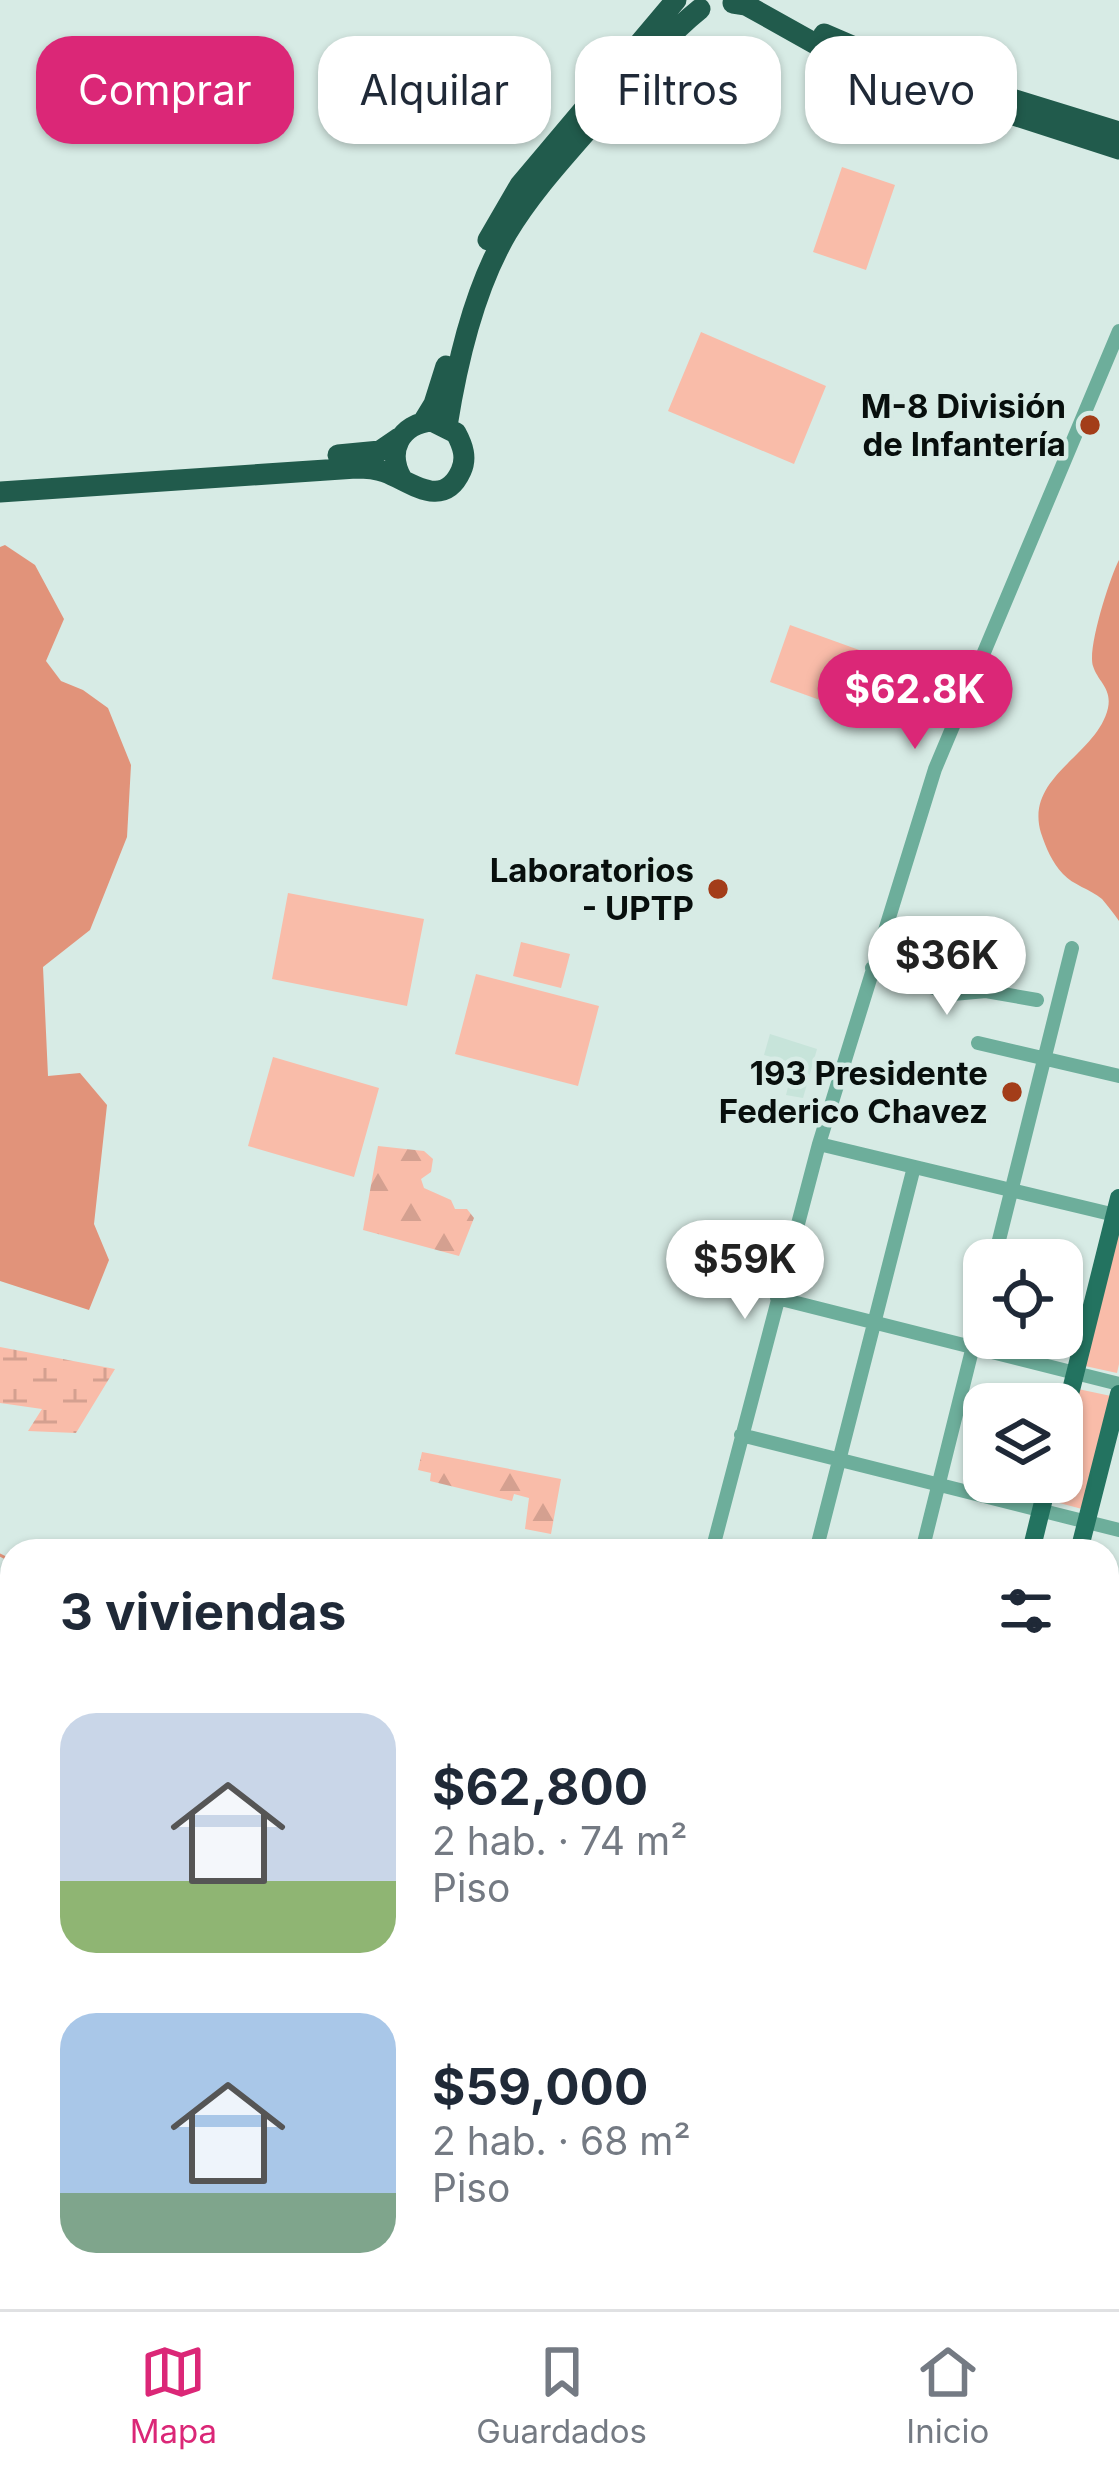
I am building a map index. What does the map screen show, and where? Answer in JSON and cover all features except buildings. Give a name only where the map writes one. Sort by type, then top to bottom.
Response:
[{"type":"highway","points":[[0,478],[359,454],[380,451],[423,422],[434,404],[467,292],[499,220],[520,185],[676,0]]},
{"type":"highway","points":[[765,0],[823,34],[882,59],[1119,132]]},
{"type":"highway","points":[[447,426],[483,285],[506,236],[535,192],[693,4],[711,11],[734,2],[746,5],[846,61],[877,73],[1119,149]]},
{"type":"highway","points":[[0,492],[356,468],[380,470],[410,487],[431,492],[452,484],[464,465],[464,454],[447,426],[423,422]]},
{"type":"highway","points":[[399,438],[394,459],[402,479]]},
{"type":"main road","points":[[1073,1383],[1118,1210]]},
{"type":"main road","points":[[1082,1539],[1119,1394]]},
{"type":"main road","points":[[1034,1539],[1043,1503]]},
{"type":"street","points":[[715,1539],[819,1144],[935,769],[1119,331]]},
{"type":"street","points":[[999,1239],[1072,948]]},
{"type":"street","points":[[872,968],[953,994],[986,991],[1037,1000]]},
{"type":"street","points":[[977,1043],[1119,1076]]},
{"type":"street","points":[[819,1144],[1118,1210]]},
{"type":"street","points":[[819,1539],[914,1167]]},
{"type":"street","points":[[776,1298],[963,1345]]},
{"type":"street","points":[[925,1539],[970,1359]]},
{"type":"street","points":[[1018,1359],[1119,1384]]},
{"type":"street","points":[[741,1435],[1119,1530]]},
{"type":"shaded area","points":[[5,545],[35,565],[64,619],[46,661],[61,681],[108,708],[131,765],[127,837],[90,930],[43,967],[48,1076],[80,1073],[107,1105],[94,1224],[109,1260],[89,1310],[0,1281],[0,547]]},
{"type":"shaded area","points":[[1119,560],[1119,921],[1102,899],[1059,869],[1043,839],[1039,813],[1052,781],[1090,740],[1108,708],[1108,695],[1092,657],[1100,613]]},
{"type":"shaded area","points":[[770,1034],[817,1049],[803,1098],[786,1095],[794,1063],[764,1055]]},
{"type":"green space","points":[[842,167],[895,185],[866,270],[813,252]]},
{"type":"green space","points":[[701,332],[826,386],[794,464],[668,411]]},
{"type":"green space","points":[[790,625],[873,655],[853,712],[770,682]]},
{"type":"green space","points":[[288,893],[424,919],[407,1006],[272,979]]},
{"type":"green space","points":[[521,942],[570,954],[561,988],[513,976]]},
{"type":"green space","points":[[476,974],[599,1006],[578,1086],[455,1054]]},
{"type":"green space","points":[[273,1057],[379,1088],[354,1177],[248,1146]]},
{"type":"green space","points":[[378,1146],[424,1151],[433,1159],[431,1172],[421,1179],[424,1188],[451,1200],[455,1209],[467,1209],[474,1218],[459,1256],[363,1230]]},
{"type":"green space","points":[[1119,1231],[1119,1364],[1117,1373],[1085,1366]]},
{"type":"green space","points":[[0,1347],[115,1369],[76,1433],[28,1431],[42,1409],[0,1403]]},
{"type":"green space","points":[[1083,1390],[1111,1396],[1082,1509],[1060,1503],[1083,1503]]},
{"type":"green space","points":[[422,1452],[561,1479],[551,1534],[525,1529],[529,1498],[514,1494],[512,1501],[430,1481],[431,1473],[418,1470]]},
{"type":"place","name":"M-8 División de Infantería","points":[[1090,425]]},
{"type":"place","name":"Laboratorios - UPTP","points":[[718,889]]},
{"type":"place","name":"193 Presidente Federico Chavez","points":[[1012,1092]]}]
